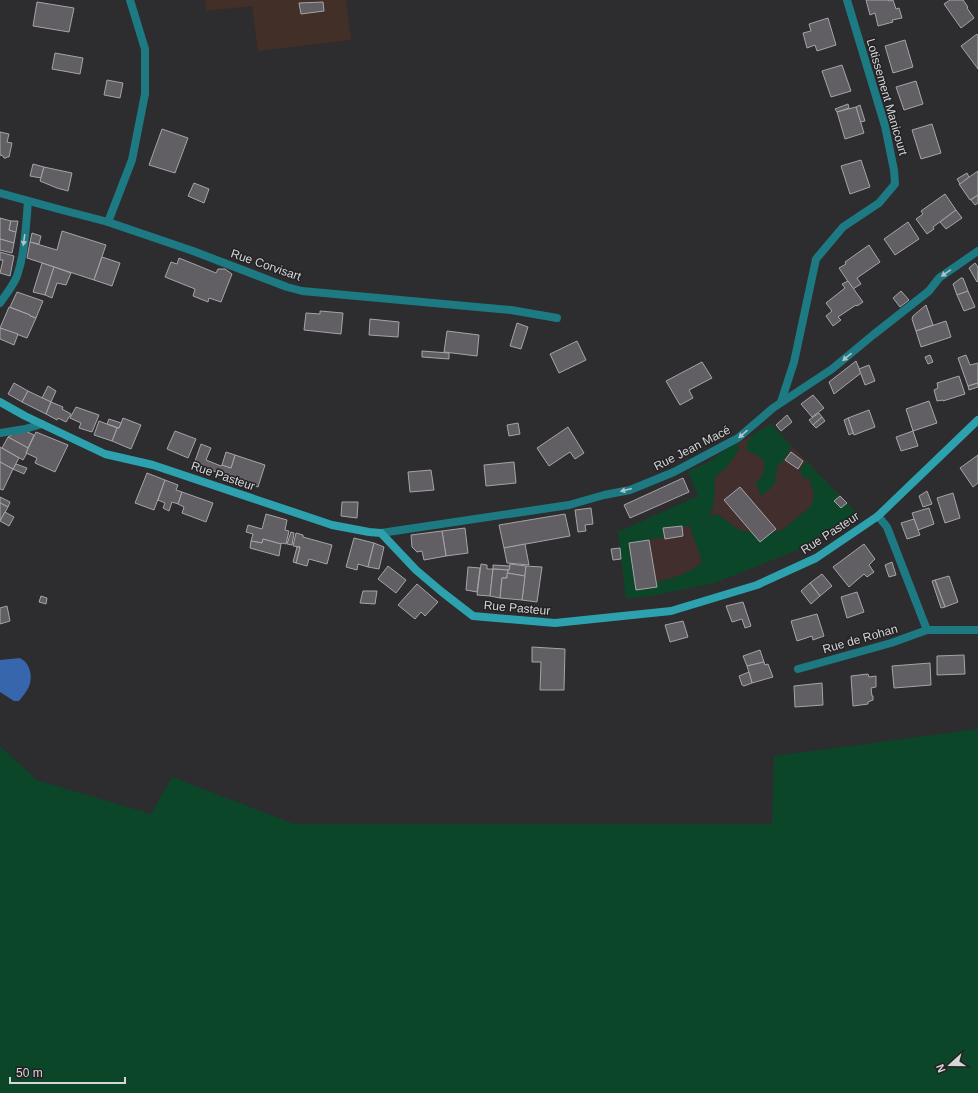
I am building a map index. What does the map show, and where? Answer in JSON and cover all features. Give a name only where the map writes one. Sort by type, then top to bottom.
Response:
[{"type":"street","points":[[108,222],[132,160],[145,94],[145,49],[130,0]]},
{"type":"street","name":"Lotissement Manicourt","points":[[781,402],[794,362],[816,259],[843,227],[879,203],[895,184],[894,170],[885,126],[846,0]]},
{"type":"street","name":"Rue Corvisart","points":[[0,193],[108,222],[192,251],[287,287],[302,291],[511,310],[557,318]]},
{"type":"street","points":[[0,303],[9,291],[16,276],[21,259],[28,201]]},
{"type":"street","name":"Rue Jean Macé","points":[[381,533],[569,505],[604,495],[630,490],[674,472],[738,438],[781,402],[832,370],[873,335],[929,291],[939,278],[978,251]]},
{"type":"street","name":"Rue Pasteur","points":[[0,402],[25,416],[105,454],[153,465],[332,525],[381,533],[416,570],[473,616],[555,623],[671,611],[757,585],[816,558],[878,516],[978,420]]},
{"type":"street","points":[[0,433],[25,429],[42,424]]},
{"type":"street","points":[[878,516],[887,527],[927,630]]},
{"type":"street","name":"Rue de Rohan","points":[[798,668],[892,643],[927,630],[978,630]]},
{"type":"shaded area","points":[[205,0],[346,0],[351,40],[258,51],[252,6],[206,11]]},
{"type":"shaded area","points":[[771,424],[856,512],[795,551],[714,583],[656,595],[626,599],[618,532],[698,496],[688,471],[709,462],[721,453]]},
{"type":"green space","points":[[771,424],[792,447],[777,467],[775,483],[761,496],[756,483],[763,473],[764,462],[760,457],[745,449],[751,436]]},
{"type":"green space","points":[[737,443],[739,449],[737,453],[726,468],[715,478],[714,503],[709,517],[717,514],[739,530],[752,532],[760,542],[773,532],[782,530],[812,504],[814,495],[809,478],[805,479],[799,471],[806,461],[840,496],[834,501],[840,508],[847,503],[856,512],[795,551],[714,583],[656,595],[626,599],[618,532],[698,496],[688,471],[709,462]],"holes":[[[689,525],[702,562],[698,566],[675,577],[656,582],[657,587],[636,590],[629,543],[665,537],[664,528],[684,527]]]},
{"type":"green space","points":[[978,729],[978,1093],[0,1093],[0,746],[37,780],[151,814],[172,777],[294,824],[772,824],[774,756]]},
{"type":"water","points":[[20,658],[28,666],[31,680],[27,691],[19,701],[14,701],[0,692],[0,660]]},
{"type":"building","points":[[866,0],[893,0],[896,9],[899,8],[902,18],[892,20],[893,22],[878,26],[875,13],[870,15]]},
{"type":"building","points":[[950,0],[963,0],[974,18],[961,28],[944,4]]},
{"type":"building","points":[[37,2],[74,8],[69,32],[33,26]]},
{"type":"building","points":[[323,2],[324,11],[301,14],[299,3]]},
{"type":"building","points":[[828,18],[836,45],[817,51],[815,45],[807,48],[803,33],[811,31],[809,24]]},
{"type":"building","points":[[977,34],[978,36],[978,69],[961,46]]},
{"type":"building","points":[[905,40],[913,67],[893,73],[885,46]]},
{"type":"building","points":[[55,53],[83,58],[80,74],[52,69]]},
{"type":"building","points":[[842,65],[851,91],[831,97],[822,71]]},
{"type":"building","points":[[107,80],[123,83],[120,98],[104,95]]},
{"type":"building","points":[[916,81],[923,104],[904,110],[896,87]]},
{"type":"building","points":[[848,104],[849,108],[837,112],[835,109]]},
{"type":"building","points":[[860,105],[865,121],[860,122],[856,107]]},
{"type":"building","points":[[856,107],[864,133],[845,139],[837,112]]},
{"type":"building","points":[[932,124],[941,153],[921,159],[912,130]]},
{"type":"building","points":[[162,129],[188,138],[175,173],[149,165]]},
{"type":"building","points":[[0,132],[9,134],[7,142],[12,143],[9,157],[6,158],[0,155]]},
{"type":"building","points":[[861,160],[870,187],[850,194],[841,166]]},
{"type":"building","points":[[33,164],[44,167],[41,178],[30,176]]},
{"type":"building","points":[[44,167],[72,173],[68,191],[40,181]]},
{"type":"building","points":[[978,171],[978,195],[970,200],[959,184]]},
{"type":"building","points":[[967,173],[969,177],[960,184],[957,179]]},
{"type":"building","points":[[194,183],[209,189],[204,203],[188,196]]},
{"type":"building","points":[[945,194],[956,210],[933,227],[934,229],[927,234],[916,219],[923,214],[921,211]]},
{"type":"building","points":[[978,195],[978,203],[975,205],[971,200]]},
{"type":"building","points":[[956,210],[962,218],[946,229],[940,222]]},
{"type":"building","points":[[0,218],[11,221],[9,230],[16,232],[14,243],[0,239]]},
{"type":"building","points":[[11,221],[18,221],[16,232],[9,230]]},
{"type":"building","points":[[908,222],[919,239],[895,255],[884,239]]},
{"type":"building","points":[[62,231],[106,245],[94,280],[27,258],[30,242],[57,250]]},
{"type":"building","points":[[32,233],[41,236],[39,244],[30,242]]},
{"type":"building","points":[[0,239],[14,243],[12,253],[0,250]]},
{"type":"building","points":[[869,245],[880,262],[857,278],[861,284],[853,289],[839,268]]},
{"type":"building","points":[[0,252],[14,256],[10,276],[0,273],[3,260],[0,260]]},
{"type":"building","points":[[102,257],[120,263],[112,286],[94,280]]},
{"type":"building","points":[[179,258],[216,273],[218,269],[225,269],[232,274],[221,302],[209,298],[208,302],[193,296],[195,289],[165,277],[171,262],[177,264]]},
{"type":"building","points":[[42,263],[54,267],[45,295],[33,292]]},
{"type":"building","points":[[975,263],[978,267],[977,282],[969,268]]},
{"type":"building","points":[[54,267],[71,273],[66,285],[57,283],[52,298],[45,295]]},
{"type":"building","points":[[963,278],[968,291],[957,295],[953,284]]},
{"type":"building","points":[[848,281],[863,302],[838,317],[841,320],[833,326],[826,316],[832,311],[826,303],[845,288],[842,284]]},
{"type":"building","points":[[901,291],[909,300],[900,307],[893,298]]},
{"type":"building","points":[[968,291],[975,307],[964,311],[957,295]]},
{"type":"building","points":[[17,292],[43,301],[36,318],[10,307]]},
{"type":"building","points":[[926,305],[933,325],[916,331],[912,319],[913,316]]},
{"type":"building","points":[[9,307],[36,318],[27,338],[0,328]]},
{"type":"building","points":[[320,311],[343,313],[341,334],[304,330],[306,313],[320,314]]},
{"type":"building","points":[[370,319],[399,322],[398,337],[369,335]]},
{"type":"building","points":[[946,321],[951,337],[921,347],[916,331]]},
{"type":"building","points":[[517,323],[528,327],[521,349],[510,346]]},
{"type":"building","points":[[0,328],[18,334],[14,345],[0,339]]},
{"type":"building","points":[[447,331],[479,335],[477,356],[444,352]]},
{"type":"building","points":[[577,341],[586,360],[559,373],[550,354]]},
{"type":"building","points":[[422,351],[449,353],[449,359],[422,357]]},
{"type":"building","points":[[930,355],[933,362],[928,364],[925,357]]},
{"type":"building","points":[[966,355],[970,365],[978,363],[978,383],[968,386],[958,358]]},
{"type":"building","points":[[856,361],[861,373],[834,394],[829,382]]},
{"type":"building","points":[[702,362],[712,378],[689,390],[693,398],[680,405],[666,381]]},
{"type":"building","points":[[869,365],[875,381],[865,385],[859,369]]},
{"type":"building","points":[[959,376],[965,394],[943,401],[937,401],[934,390],[938,388],[937,383]]},
{"type":"building","points":[[14,383],[28,391],[22,402],[8,394]]},
{"type":"building","points":[[978,383],[978,387],[969,390],[968,386]]},
{"type":"building","points":[[48,386],[56,391],[51,402],[42,398]]},
{"type":"building","points":[[28,391],[51,402],[46,414],[22,402]]},
{"type":"building","points":[[813,395],[824,408],[812,417],[801,404]]},
{"type":"building","points":[[929,401],[937,423],[913,431],[906,409]]},
{"type":"building","points":[[51,402],[63,407],[62,409],[71,414],[66,422],[58,418],[57,420],[46,414]]},
{"type":"building","points":[[76,407],[99,415],[92,432],[79,428],[81,423],[70,418]]},
{"type":"building","points":[[869,410],[875,427],[854,435],[848,418]]},
{"type":"building","points":[[819,413],[822,417],[813,425],[809,420]]},
{"type":"building","points":[[787,415],[792,422],[781,431],[776,425]]},
{"type":"building","points":[[822,417],[825,421],[816,428],[813,425]]},
{"type":"building","points":[[123,418],[141,425],[131,449],[112,441]]},
{"type":"building","points":[[848,418],[853,433],[849,435],[844,420]]},
{"type":"building","points":[[109,419],[121,423],[119,428],[107,424]]},
{"type":"building","points":[[99,421],[117,428],[112,441],[94,435]]},
{"type":"building","points":[[518,423],[520,434],[509,436],[507,425]]},
{"type":"building","points":[[568,427],[584,453],[575,459],[570,452],[549,466],[537,448]]},
{"type":"building","points":[[20,430],[34,435],[28,448],[8,437]]},
{"type":"building","points":[[175,431],[196,439],[188,458],[167,449]]},
{"type":"building","points":[[913,431],[918,446],[901,451],[896,437]]},
{"type":"building","points":[[36,432],[68,445],[55,472],[35,463],[37,458],[26,453]]},
{"type":"building","points":[[8,437],[28,448],[23,460],[2,448]]},
{"type":"building","points":[[201,444],[211,448],[206,460],[221,466],[231,468],[235,455],[265,465],[258,487],[194,464]]},
{"type":"building","points":[[0,447],[19,458],[13,469],[0,462]]},
{"type":"building","points":[[226,452],[235,455],[231,468],[222,465]]},
{"type":"building","points":[[791,452],[803,461],[798,469],[785,460]]},
{"type":"building","points":[[978,455],[978,483],[973,487],[960,468]]},
{"type":"building","points":[[0,462],[13,469],[3,490],[0,489]]},
{"type":"building","points":[[514,462],[516,483],[486,486],[484,465]]},
{"type":"building","points":[[16,464],[27,468],[24,474],[13,469]]},
{"type":"building","points":[[431,470],[434,490],[410,492],[408,472]]},
{"type":"building","points":[[147,473],[165,480],[154,510],[135,503]]},
{"type":"building","points":[[683,478],[689,492],[630,518],[624,505]]},
{"type":"building","points":[[165,480],[178,485],[176,490],[182,492],[178,504],[172,502],[169,511],[163,508],[165,503],[158,500]]},
{"type":"building","points":[[740,487],[776,529],[760,542],[724,500]]},
{"type":"building","points":[[927,491],[932,504],[923,507],[919,496]]},
{"type":"building","points":[[182,492],[213,503],[206,522],[182,513],[184,507],[178,504]]},
{"type":"building","points":[[953,493],[960,518],[945,523],[937,498]]},
{"type":"building","points":[[840,496],[847,503],[841,508],[834,501]]},
{"type":"building","points":[[0,497],[10,502],[8,507],[0,503]]},
{"type":"building","points":[[342,502],[358,502],[357,518],[341,516]]},
{"type":"building","points":[[0,503],[8,507],[0,521]]},
{"type":"building","points":[[591,508],[593,524],[585,525],[586,531],[578,532],[575,510]]},
{"type":"building","points":[[929,508],[934,524],[918,530],[912,513]]},
{"type":"building","points":[[5,512],[14,517],[9,526],[0,521]]},
{"type":"building","points":[[266,514],[287,520],[285,530],[289,531],[286,544],[263,539],[262,543],[251,541],[253,534],[246,532],[248,525],[262,529]]},
{"type":"building","points":[[565,514],[570,536],[504,548],[499,525]]},
{"type":"building","points":[[914,519],[920,535],[907,539],[901,523]]},
{"type":"building","points":[[682,526],[683,536],[665,539],[663,528]]},
{"type":"building","points":[[465,528],[468,553],[446,556],[442,531]]},
{"type":"building","points":[[442,531],[446,556],[424,560],[422,551],[417,552],[412,547],[411,535]]},
{"type":"building","points":[[291,532],[294,533],[292,545],[287,544]]},
{"type":"building","points":[[296,533],[303,535],[303,537],[332,545],[327,564],[309,559],[307,566],[296,563],[300,547],[293,546]]},
{"type":"building","points":[[354,538],[374,543],[368,567],[358,564],[357,570],[346,567]]},
{"type":"building","points":[[263,539],[281,544],[279,556],[250,548],[251,541],[262,543]]},
{"type":"building","points":[[649,540],[657,587],[636,590],[629,543]]},
{"type":"building","points":[[374,543],[384,547],[379,569],[368,567]]},
{"type":"building","points":[[525,544],[529,565],[507,563],[504,548]]},
{"type":"building","points":[[864,544],[875,559],[869,565],[874,572],[867,577],[864,574],[849,587],[833,567]]},
{"type":"building","points":[[297,547],[300,547],[296,563],[293,562]]},
{"type":"building","points":[[620,548],[621,559],[613,560],[611,549]]},
{"type":"building","points":[[892,562],[896,575],[889,577],[885,565]]},
{"type":"building","points":[[481,564],[487,565],[487,569],[493,569],[490,596],[477,595]]},
{"type":"building","points":[[510,564],[526,566],[525,576],[507,573]]},
{"type":"building","points":[[493,565],[510,566],[509,570],[493,569]]},
{"type":"building","points":[[388,566],[406,580],[396,593],[378,579]]},
{"type":"building","points":[[526,566],[542,567],[537,602],[522,600]]},
{"type":"building","points":[[468,567],[480,568],[477,592],[466,590]]},
{"type":"building","points":[[493,569],[508,570],[507,578],[502,578],[500,598],[490,596]]},
{"type":"building","points":[[507,573],[525,576],[522,600],[500,598],[502,578],[507,578]]},
{"type":"building","points":[[822,574],[832,586],[820,596],[810,583]]},
{"type":"building","points":[[949,576],[958,602],[945,607],[935,580]]},
{"type":"building","points":[[935,580],[945,607],[941,608],[932,581]]},
{"type":"building","points":[[810,583],[820,596],[811,604],[801,591]]},
{"type":"building","points":[[417,584],[438,602],[425,616],[421,612],[415,619],[398,605]]},
{"type":"building","points":[[363,591],[377,591],[375,604],[360,603]]},
{"type":"building","points":[[857,592],[864,612],[847,618],[841,597]]},
{"type":"building","points":[[41,596],[47,598],[46,604],[39,602]]},
{"type":"building","points":[[743,602],[751,626],[745,628],[742,619],[732,622],[726,606]]},
{"type":"building","points":[[7,606],[10,621],[0,624],[0,608]]},
{"type":"building","points":[[817,614],[824,636],[813,640],[812,636],[797,641],[791,621]]},
{"type":"building","points":[[683,621],[688,637],[670,642],[665,625]]},
{"type":"building","points":[[532,647],[565,649],[564,690],[540,690],[541,662],[532,662]]},
{"type":"building","points":[[760,650],[764,662],[747,666],[743,656]]},
{"type":"building","points":[[964,655],[965,674],[937,675],[937,656]]},
{"type":"building","points":[[764,662],[765,665],[768,664],[773,677],[752,683],[747,666]]},
{"type":"building","points":[[930,663],[931,685],[894,688],[892,666]]},
{"type":"building","points":[[749,672],[752,683],[744,686],[742,685],[739,676]]},
{"type":"building","points":[[868,674],[869,677],[876,676],[876,687],[871,688],[873,700],[868,702],[868,704],[853,706],[851,676]]},
{"type":"building","points":[[822,683],[823,705],[795,707],[794,686]]}]
